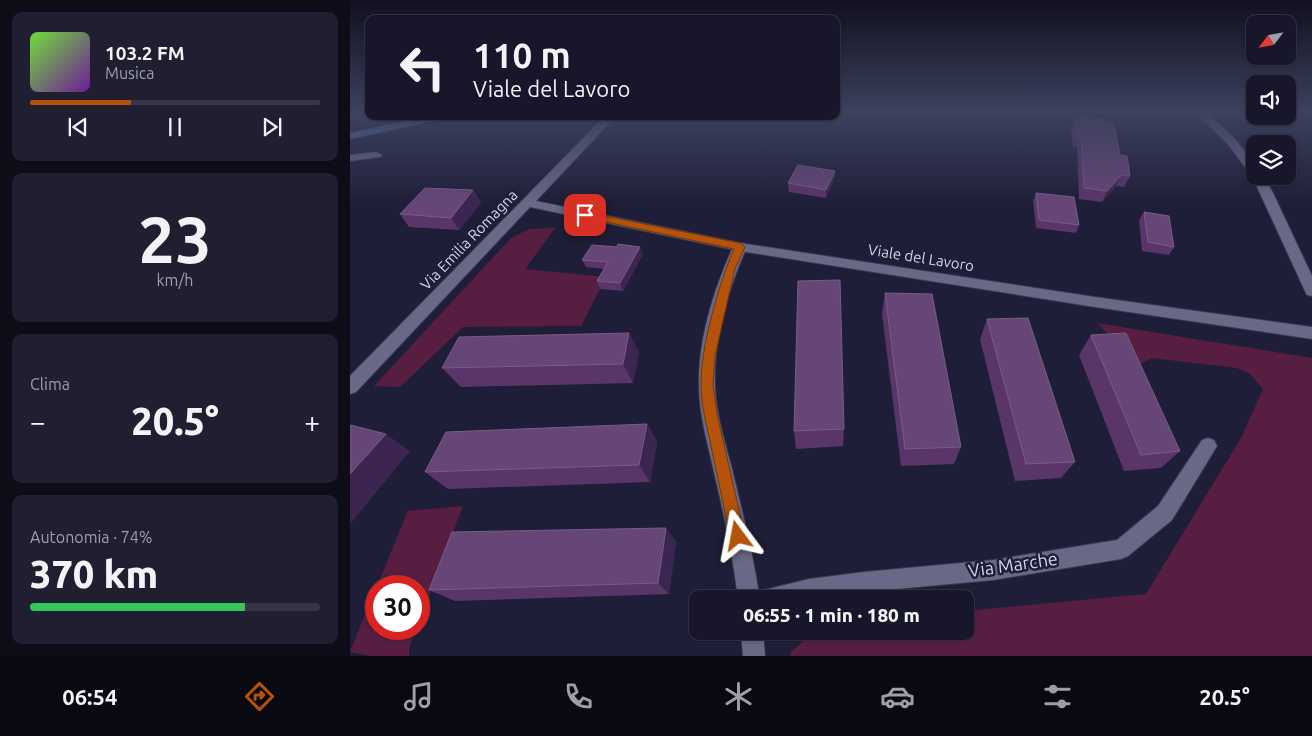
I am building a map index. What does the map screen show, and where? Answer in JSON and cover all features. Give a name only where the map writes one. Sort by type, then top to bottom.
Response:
[{"type":"street","name":"Via Emilia Romagna","points":[[350,387],[586,143]]},
{"type":"street","points":[[1232,143],[1246,161]]},
{"type":"street","points":[[350,158],[376,154]]},
{"type":"street","points":[[1262,185],[1312,291]]},
{"type":"street","name":"Viale del Lavoro","points":[[527,204],[740,247],[1312,333]]},
{"type":"street","points":[[740,247],[730,269],[724,290],[709,356],[707,385],[710,414],[744,565],[748,590]]},
{"type":"street","name":"Via Marche","points":[[809,590],[864,582],[993,570],[1122,549],[1166,513],[1208,446]]},
{"type":"street","points":[[753,640],[754,656]]},
{"type":"shaded area","points":[[555,228],[525,269],[606,277],[581,326],[463,327],[400,387],[374,386],[511,238],[529,229]]},
{"type":"shaded area","points":[[1097,323],[1312,358],[1312,656],[790,656],[791,652],[804,640],[974,640],[974,610],[1146,594],[1241,438],[1263,389],[1250,374],[1237,368],[1152,358],[1139,365]]},
{"type":"shaded area","points":[[463,506],[430,593],[430,575],[382,575],[408,511]]},
{"type":"shaded area","points":[[365,614],[365,640],[412,640],[409,656],[371,656],[350,652]]},
{"type":"building","points":[[1081,143],[1118,143],[1120,155],[1127,156],[1130,176],[1122,175],[1107,191],[1084,188]]},
{"type":"building","points":[[798,165],[835,171],[826,190],[788,183]]},
{"type":"building","points":[[425,188],[473,190],[451,218],[400,214]]},
{"type":"building","points":[[1036,193],[1074,197],[1079,225],[1039,220]]},
{"type":"building","points":[[1144,212],[1169,216],[1174,247],[1148,242]]},
{"type":"building","points":[[618,244],[640,247],[620,283],[597,281],[608,262],[582,260],[592,245],[617,247]]},
{"type":"building","points":[[840,280],[844,429],[794,431],[798,281]]},
{"type":"building","points":[[885,293],[932,294],[961,447],[905,449]]},
{"type":"building","points":[[1028,318],[1075,462],[1026,464],[987,319]]},
{"type":"building","points":[[629,333],[623,364],[442,368],[459,337]]},
{"type":"building","points":[[1126,333],[1180,451],[1141,455],[1091,335]]},
{"type":"building","points":[[647,424],[639,465],[425,472],[446,432]]},
{"type":"building","points":[[350,425],[386,434],[350,474]]},
{"type":"building","points":[[666,528],[658,583],[430,590],[452,532]]},
{"type":"route","points":[[585,215],[740,247],[730,269],[724,290],[709,356],[707,385],[710,414],[738,536]]}]
